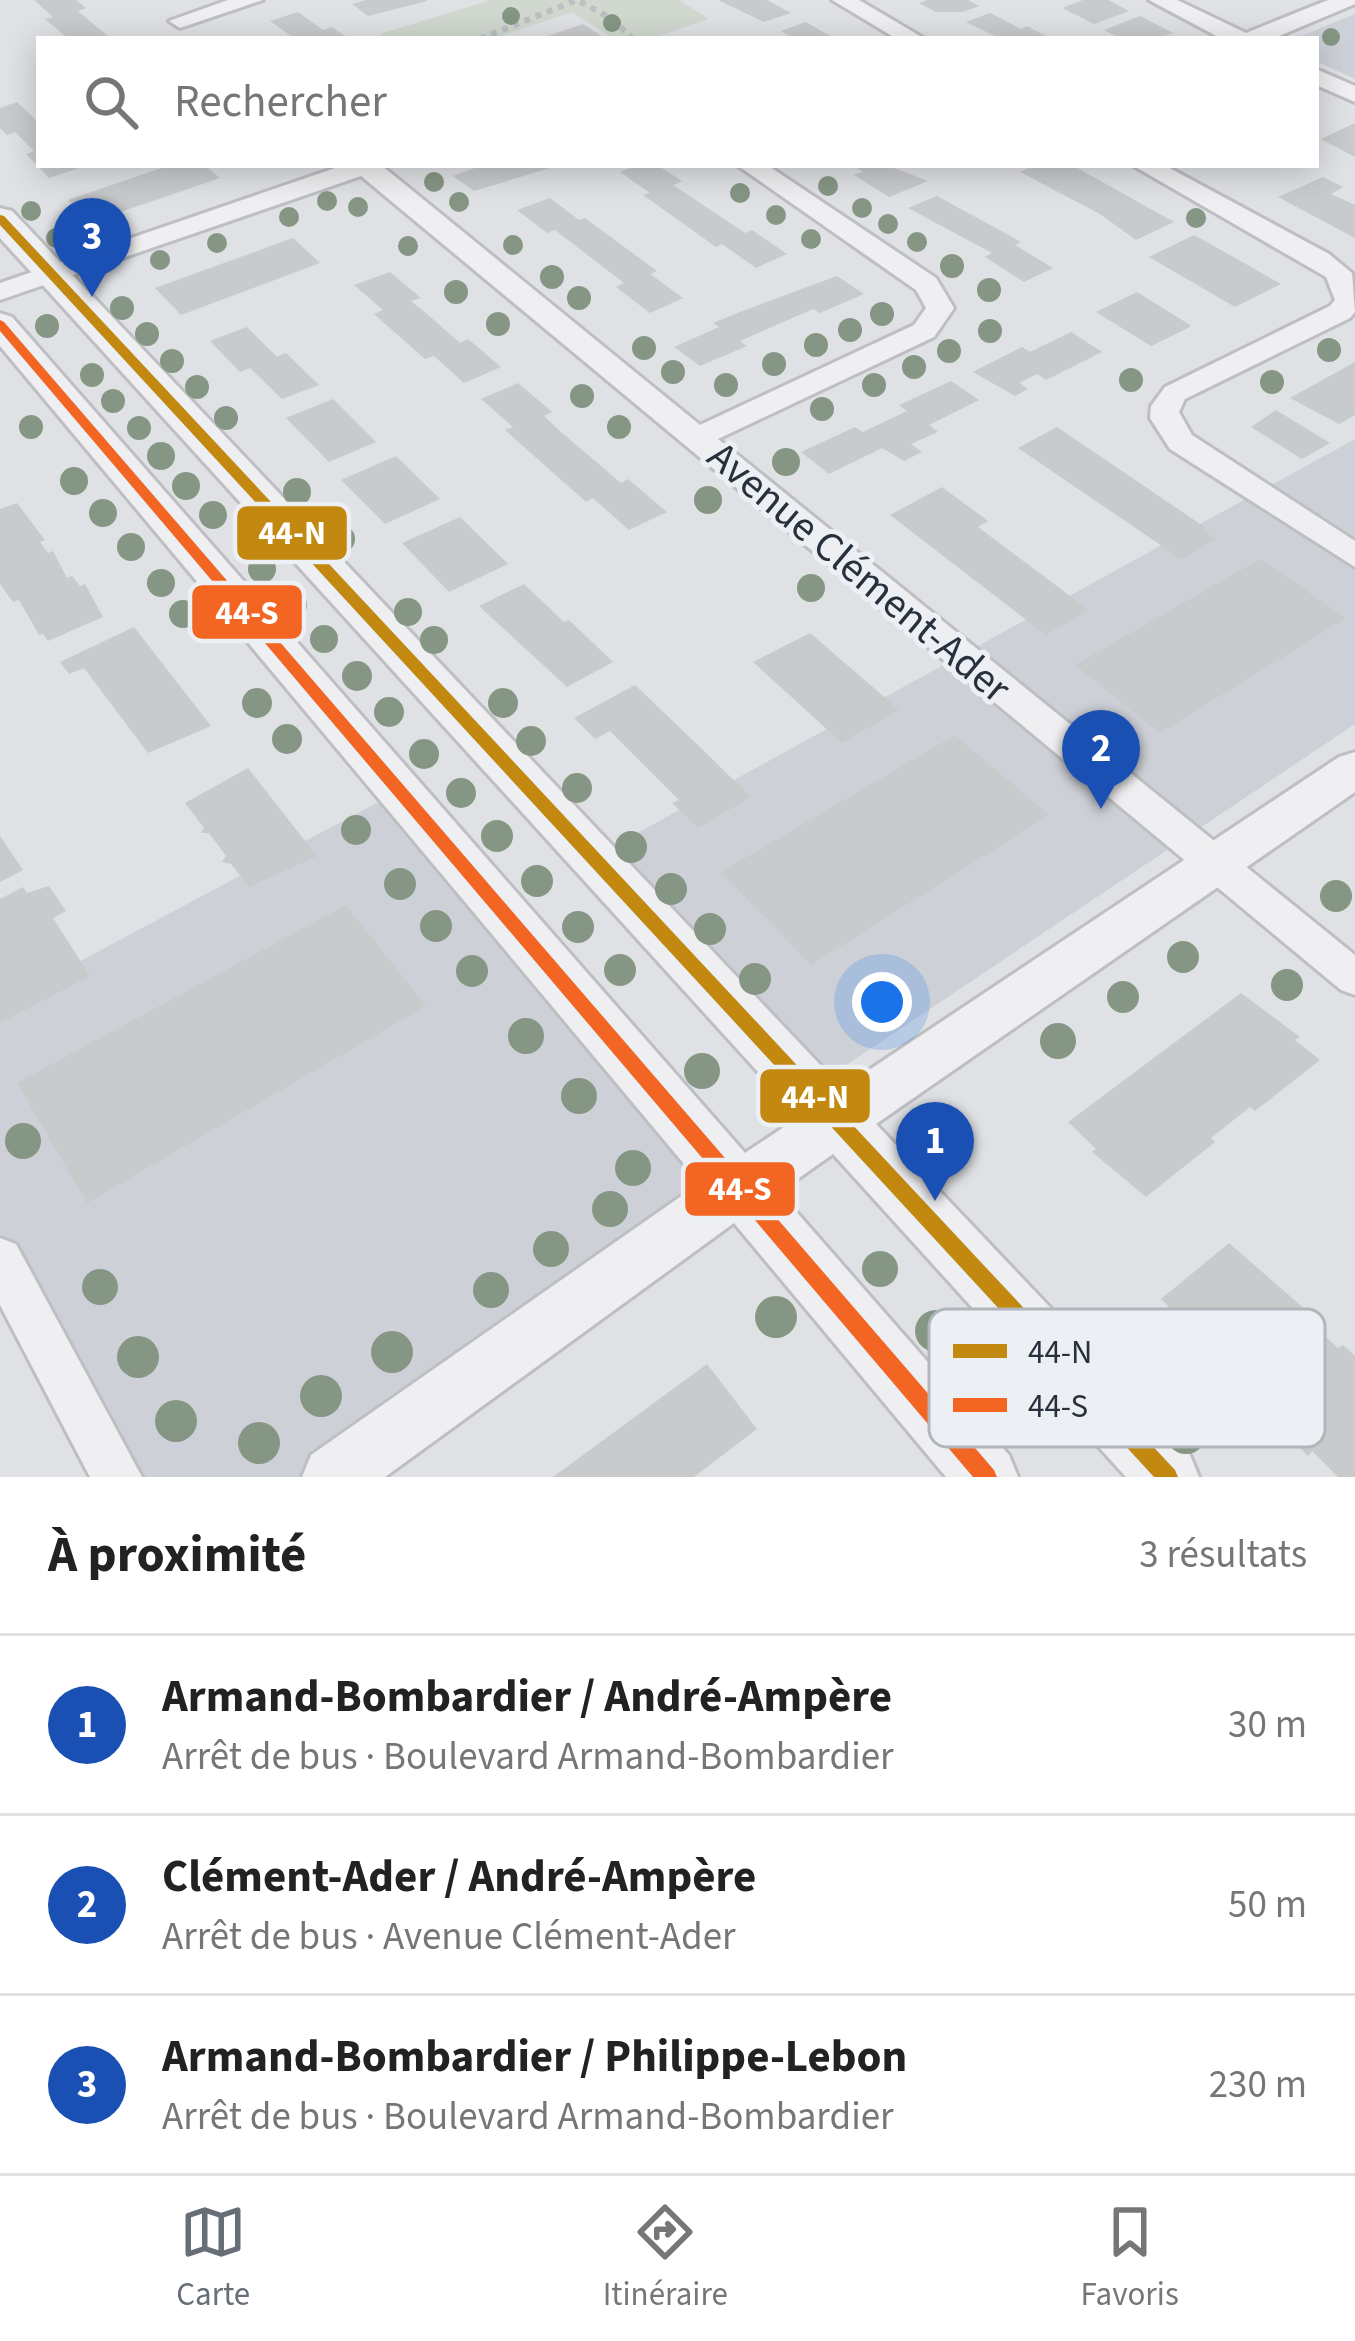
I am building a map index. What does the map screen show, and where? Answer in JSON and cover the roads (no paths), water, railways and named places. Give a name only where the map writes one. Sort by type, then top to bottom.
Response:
[{"type":"street","points":[[199,36],[174,16],[252,0]]},
{"type":"street","points":[[843,0],[909,36]]},
{"type":"street","points":[[1160,0],[1234,36]]},
{"type":"street","points":[[1259,36],[1347,0]]},
{"type":"street","points":[[1319,77],[1355,95]]},
{"type":"street","points":[[0,292],[356,168]]},
{"type":"street","name":"Avenue Clément-Ader","points":[[369,168],[1355,978]]},
{"type":"street","points":[[698,437],[924,331],[938,322],[942,309],[938,296],[926,284],[754,168]]},
{"type":"street","points":[[1150,168],[1319,260],[1347,287],[1349,301],[1340,312],[1175,393],[1163,414],[1168,429],[1181,442],[1355,556]]},
{"type":"street","points":[[0,218],[1013,1309]]},
{"type":"street","points":[[0,324],[929,1410]]},
{"type":"street","points":[[333,1477],[737,1189],[1355,769]]},
{"type":"street","points":[[0,1259],[118,1477]]},
{"type":"street","points":[[961,1447],[987,1477]]},
{"type":"street","points":[[1140,1447],[1168,1477]]},
{"type":"place","name":"Armand-Bombardier / Philippe-Lebon","points":[[92,297]]},
{"type":"place","name":"Clément-Ader / André-Ampère","points":[[1101,809]]},
{"type":"place","name":"Armand-Bombardier / André-Ampère","points":[[935,1201]]}]
